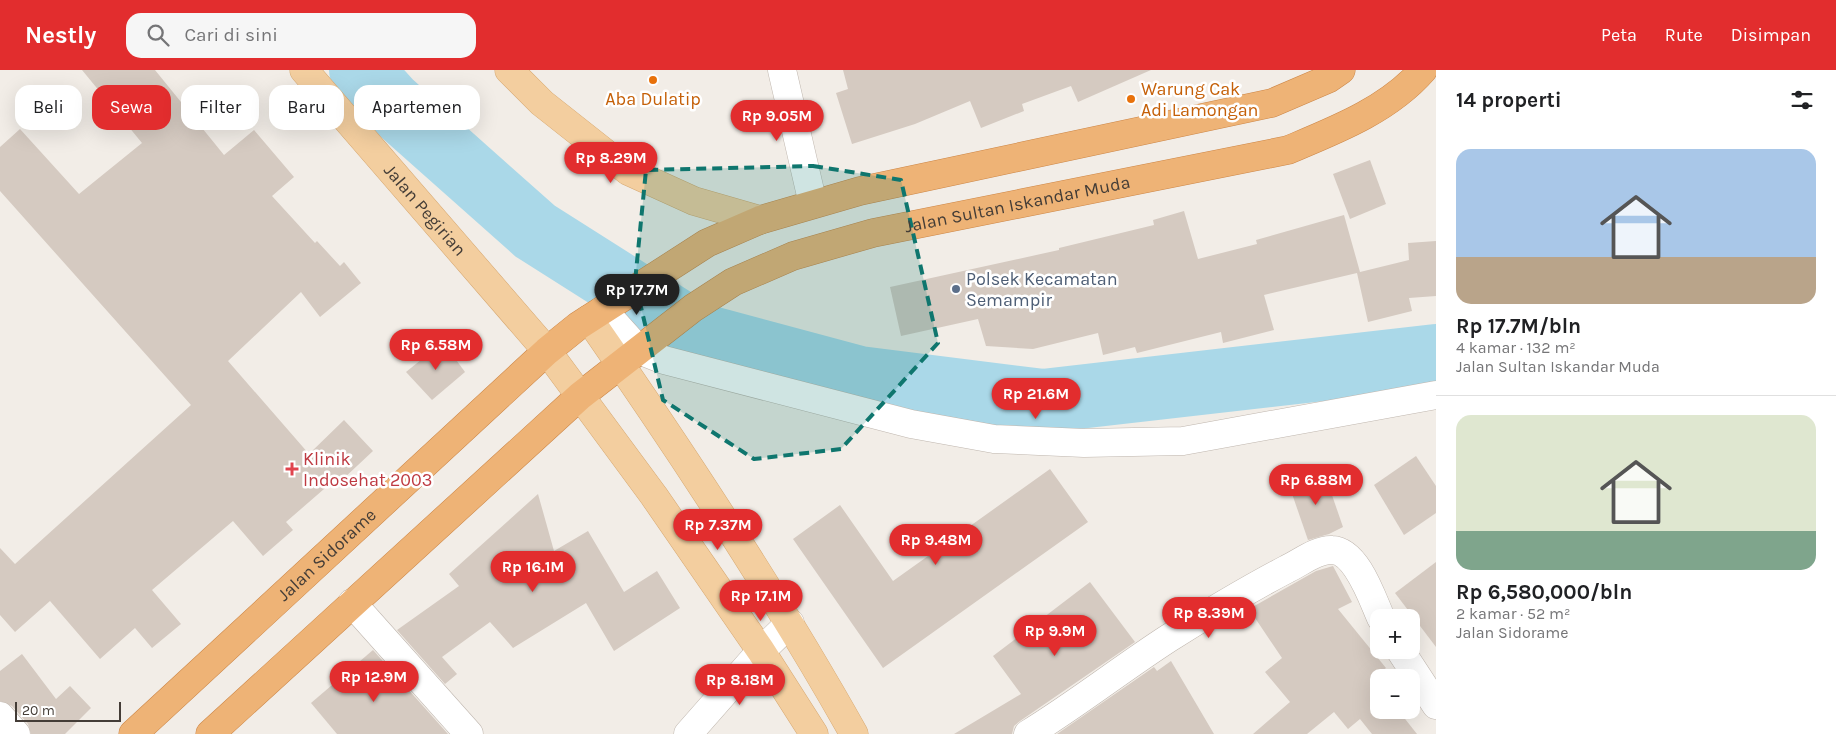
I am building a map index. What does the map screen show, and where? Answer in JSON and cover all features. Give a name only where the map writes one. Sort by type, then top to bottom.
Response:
[{"type":"highway","points":[[602,310],[654,279],[707,243],[760,220],[860,191],[1272,103],[1328,79],[1341,70]]},
{"type":"highway","name":"Jalan Sultan Iskandar Muda","points":[[640,349],[693,308],[733,282],[793,256],[873,233],[1288,150],[1352,123],[1412,82],[1423,70]]},
{"type":"highway","name":"Jalan Sidorame","points":[[133,734],[547,351],[602,310]]},
{"type":"highway","points":[[210,734],[352,602],[580,396],[640,349]]},
{"type":"main road","name":"Jalan Pegirian","points":[[304,70],[547,351],[654,496],[762,651],[814,734]]},
{"type":"main road","points":[[509,70],[542,103],[628,171],[694,201],[760,220]]},
{"type":"main road","points":[[640,349],[640,390],[790,623],[854,734]]},
{"type":"street","points":[[782,70],[813,204]]},
{"type":"street","points":[[602,310],[640,349],[682,364],[911,424],[994,439],[1084,444],[1183,441],[1436,395]]},
{"type":"street","points":[[1028,734],[1071,708],[1168,638],[1268,579],[1318,553],[1332,550],[1343,553],[1354,562],[1377,609]]},
{"type":"street","points":[[352,602],[468,734]]},
{"type":"street","points":[[688,734],[762,651],[790,623]]},
{"type":"street","points":[[1406,659],[1436,705]]},
{"type":"street","points":[[0,716],[16,734]]},
{"type":"highlighted area","points":[[813,166],[901,180],[938,343],[841,449],[754,459],[663,400],[635,282],[646,170]]},
{"type":"building","points":[[82,70],[155,70],[167,85],[94,85]]},
{"type":"building","points":[[843,70],[1151,70],[1078,102],[1071,86],[1022,104],[1024,111],[981,128],[970,101],[915,124],[852,144],[836,93],[848,89]]},
{"type":"building","points":[[171,90],[181,102],[181,130],[204,130],[224,155],[254,130],[294,177],[272,196],[315,243],[317,241],[340,266],[344,262],[361,283],[320,317],[301,292],[228,361],[309,454],[344,420],[373,451],[342,480],[339,476],[286,522],[293,530],[263,556],[233,521],[152,590],[181,624],[152,648],[135,628],[100,659],[50,601],[15,632],[0,615],[0,548],[15,564],[191,405],[0,191],[0,147],[21,130],[79,194],[142,143],[131,130],[171,130]]},
{"type":"building","points":[[1370,160],[1386,204],[1350,219],[1333,174]]},
{"type":"building","points":[[1184,211],[1198,259],[1257,244],[1256,240],[1344,215],[1360,272],[1409,260],[1408,243],[1436,241],[1436,296],[1409,298],[1412,311],[1368,322],[1357,273],[1264,295],[1274,330],[1223,343],[1221,332],[1137,353],[1135,347],[1103,355],[1098,333],[1033,349],[986,346],[978,319],[901,336],[890,287],[1059,250],[1059,248],[1154,225],[1153,220]]},
{"type":"building","points":[[443,342],[465,372],[432,400],[406,372]]},
{"type":"building","points":[[1416,456],[1436,486],[1436,513],[1404,535],[1374,485]]},
{"type":"building","points":[[1050,469],[1088,522],[883,668],[793,539],[840,505],[893,581]]},
{"type":"building","points":[[1324,472],[1343,527],[1329,534],[1308,540],[1289,485]]},
{"type":"building","points":[[538,494],[554,551],[588,531],[624,592],[657,571],[680,608],[614,651],[586,603],[513,648],[490,622],[442,657],[457,674],[445,684],[397,630],[459,586],[449,574]]},
{"type":"building","points":[[1436,562],[1436,647],[1420,626],[1420,609],[1407,609],[1395,593]]},
{"type":"building","points":[[1333,566],[1352,602],[1338,609],[1370,648],[1370,659],[1379,659],[1386,668],[1370,669],[1370,719],[1405,719],[1417,734],[1372,734],[1360,719],[1348,729],[1334,712],[1307,734],[1253,734],[1290,702],[1265,672],[1282,658],[1249,609],[1316,571]]},
{"type":"building","points":[[1090,582],[1135,642],[1020,721],[1014,726],[1012,734],[954,734],[1021,694],[993,656]]},
{"type":"building","points":[[373,650],[448,734],[337,734],[311,703]]},
{"type":"building","points":[[22,654],[56,699],[70,686],[91,708],[65,734],[31,734],[28,724],[12,706],[0,701],[0,671]]},
{"type":"building","points":[[1171,661],[1214,734],[1057,734],[1154,667],[1157,671]]},
{"type":"waterway","points":[[361,70],[391,103],[535,231],[699,335],[859,378],[1043,401],[1436,356]]},
{"type":"place","name":"Aba Dulatip","points":[[653,80]]},
{"type":"place","name":"Warung Cak Adi Lamongan","points":[[1131,99]]},
{"type":"place","name":"Polsek Kecamatan Semampir","points":[[956,289]]},
{"type":"place","name":"Klinik Indosehat 2003","points":[[292,469]]}]
